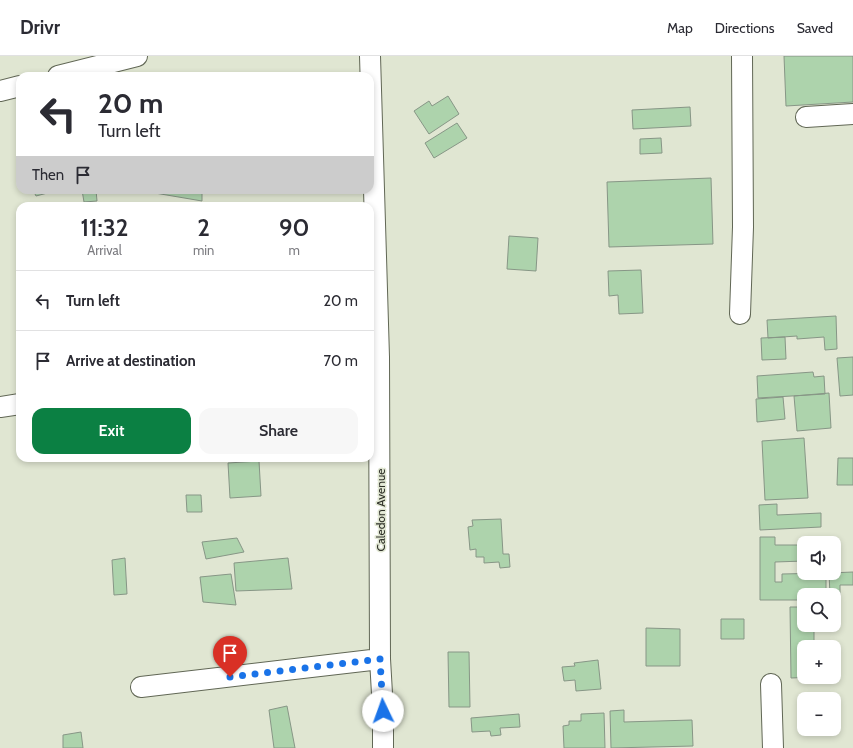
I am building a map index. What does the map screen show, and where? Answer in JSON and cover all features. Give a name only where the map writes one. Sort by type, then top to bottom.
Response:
[{"type":"street","points":[[74,72],[137,56]]},
{"type":"street","name":"Caledon Avenue","points":[[370,56],[370,72]]},
{"type":"street","points":[[740,314],[743,228],[742,56]]},
{"type":"street","points":[[0,91],[16,87]]},
{"type":"street","points":[[806,117],[853,114]]},
{"type":"street","name":"Caledon Avenue","points":[[374,298],[380,659],[383,711],[383,748]]},
{"type":"street","points":[[0,407],[16,405]]},
{"type":"street","points":[[141,687],[380,659]]},
{"type":"street","points":[[771,684],[773,748]]},
{"type":"building","points":[[784,56],[853,56],[853,102],[786,106]]},
{"type":"building","points":[[448,96],[459,114],[429,134],[414,111],[429,101],[432,106]]},
{"type":"building","points":[[690,107],[691,126],[633,129],[632,110]]},
{"type":"building","points":[[457,123],[467,138],[434,158],[425,143]]},
{"type":"building","points":[[661,138],[662,153],[640,154],[640,139]]},
{"type":"building","points":[[711,178],[713,244],[609,247],[607,182]]},
{"type":"building","points":[[83,194],[96,194],[97,201],[84,202]]},
{"type":"building","points":[[161,194],[202,194],[202,201]]},
{"type":"building","points":[[509,236],[538,238],[536,271],[507,269]]},
{"type":"building","points":[[641,270],[643,313],[619,314],[618,295],[609,296],[608,271]]},
{"type":"building","points":[[836,316],[837,349],[825,350],[824,337],[797,339],[797,336],[768,338],[767,320]]},
{"type":"building","points":[[785,337],[786,359],[762,360],[761,338]]},
{"type":"building","points":[[853,357],[853,395],[840,396],[837,358]]},
{"type":"building","points":[[813,372],[814,377],[824,376],[825,394],[758,398],[757,376]]},
{"type":"building","points":[[829,393],[831,428],[797,431],[794,396]]},
{"type":"building","points":[[783,397],[785,419],[757,422],[756,399]]},
{"type":"building","points":[[804,438],[808,498],[765,500],[762,441]]},
{"type":"building","points":[[838,458],[853,458],[853,485],[837,485]]},
{"type":"building","points":[[259,462],[261,496],[230,498],[228,463]]},
{"type":"building","points":[[186,495],[201,495],[202,512],[187,512]]},
{"type":"building","points":[[777,504],[777,515],[821,513],[821,527],[760,530],[759,505]]},
{"type":"building","points":[[501,519],[503,554],[509,554],[510,567],[500,568],[499,562],[484,563],[484,557],[476,557],[476,549],[470,550],[468,527],[473,526],[472,520]]},
{"type":"building","points":[[760,537],[775,537],[775,545],[797,545],[797,561],[775,562],[775,582],[782,582],[782,574],[797,574],[797,580],[826,580],[826,588],[797,588],[797,600],[760,600]]},
{"type":"building","points":[[237,538],[244,552],[206,559],[202,542]]},
{"type":"building","points":[[125,558],[127,594],[114,595],[112,560]]},
{"type":"building","points":[[288,558],[292,589],[236,591],[234,563]]},
{"type":"building","points":[[841,572],[853,572],[853,585],[840,585],[840,588],[830,588],[829,580],[841,580]]},
{"type":"building","points":[[231,574],[236,605],[203,602],[200,577]]},
{"type":"building","points":[[790,607],[797,607],[797,632],[814,632],[814,640],[797,640],[797,678],[791,678]]},
{"type":"building","points":[[721,619],[744,619],[744,639],[721,639]]},
{"type":"building","points":[[646,628],[680,629],[680,666],[646,666]]},
{"type":"building","points":[[448,652],[469,652],[470,707],[449,707]]},
{"type":"building","points":[[598,660],[601,689],[576,691],[575,680],[564,681],[562,667],[575,666],[574,663]]},
{"type":"building","points":[[287,706],[295,748],[274,748],[269,710]]},
{"type":"building","points":[[624,710],[624,722],[692,720],[693,746],[611,748],[610,711]]},
{"type":"building","points":[[604,713],[605,748],[564,748],[563,726],[569,725],[569,721],[581,721],[581,714]]},
{"type":"building","points":[[519,714],[520,727],[500,728],[501,735],[491,736],[490,731],[472,732],[471,718]]},
{"type":"building","points":[[81,732],[83,748],[63,748],[63,735]]},
{"type":"route","points":[[230,677],[380,659],[383,711]]}]
